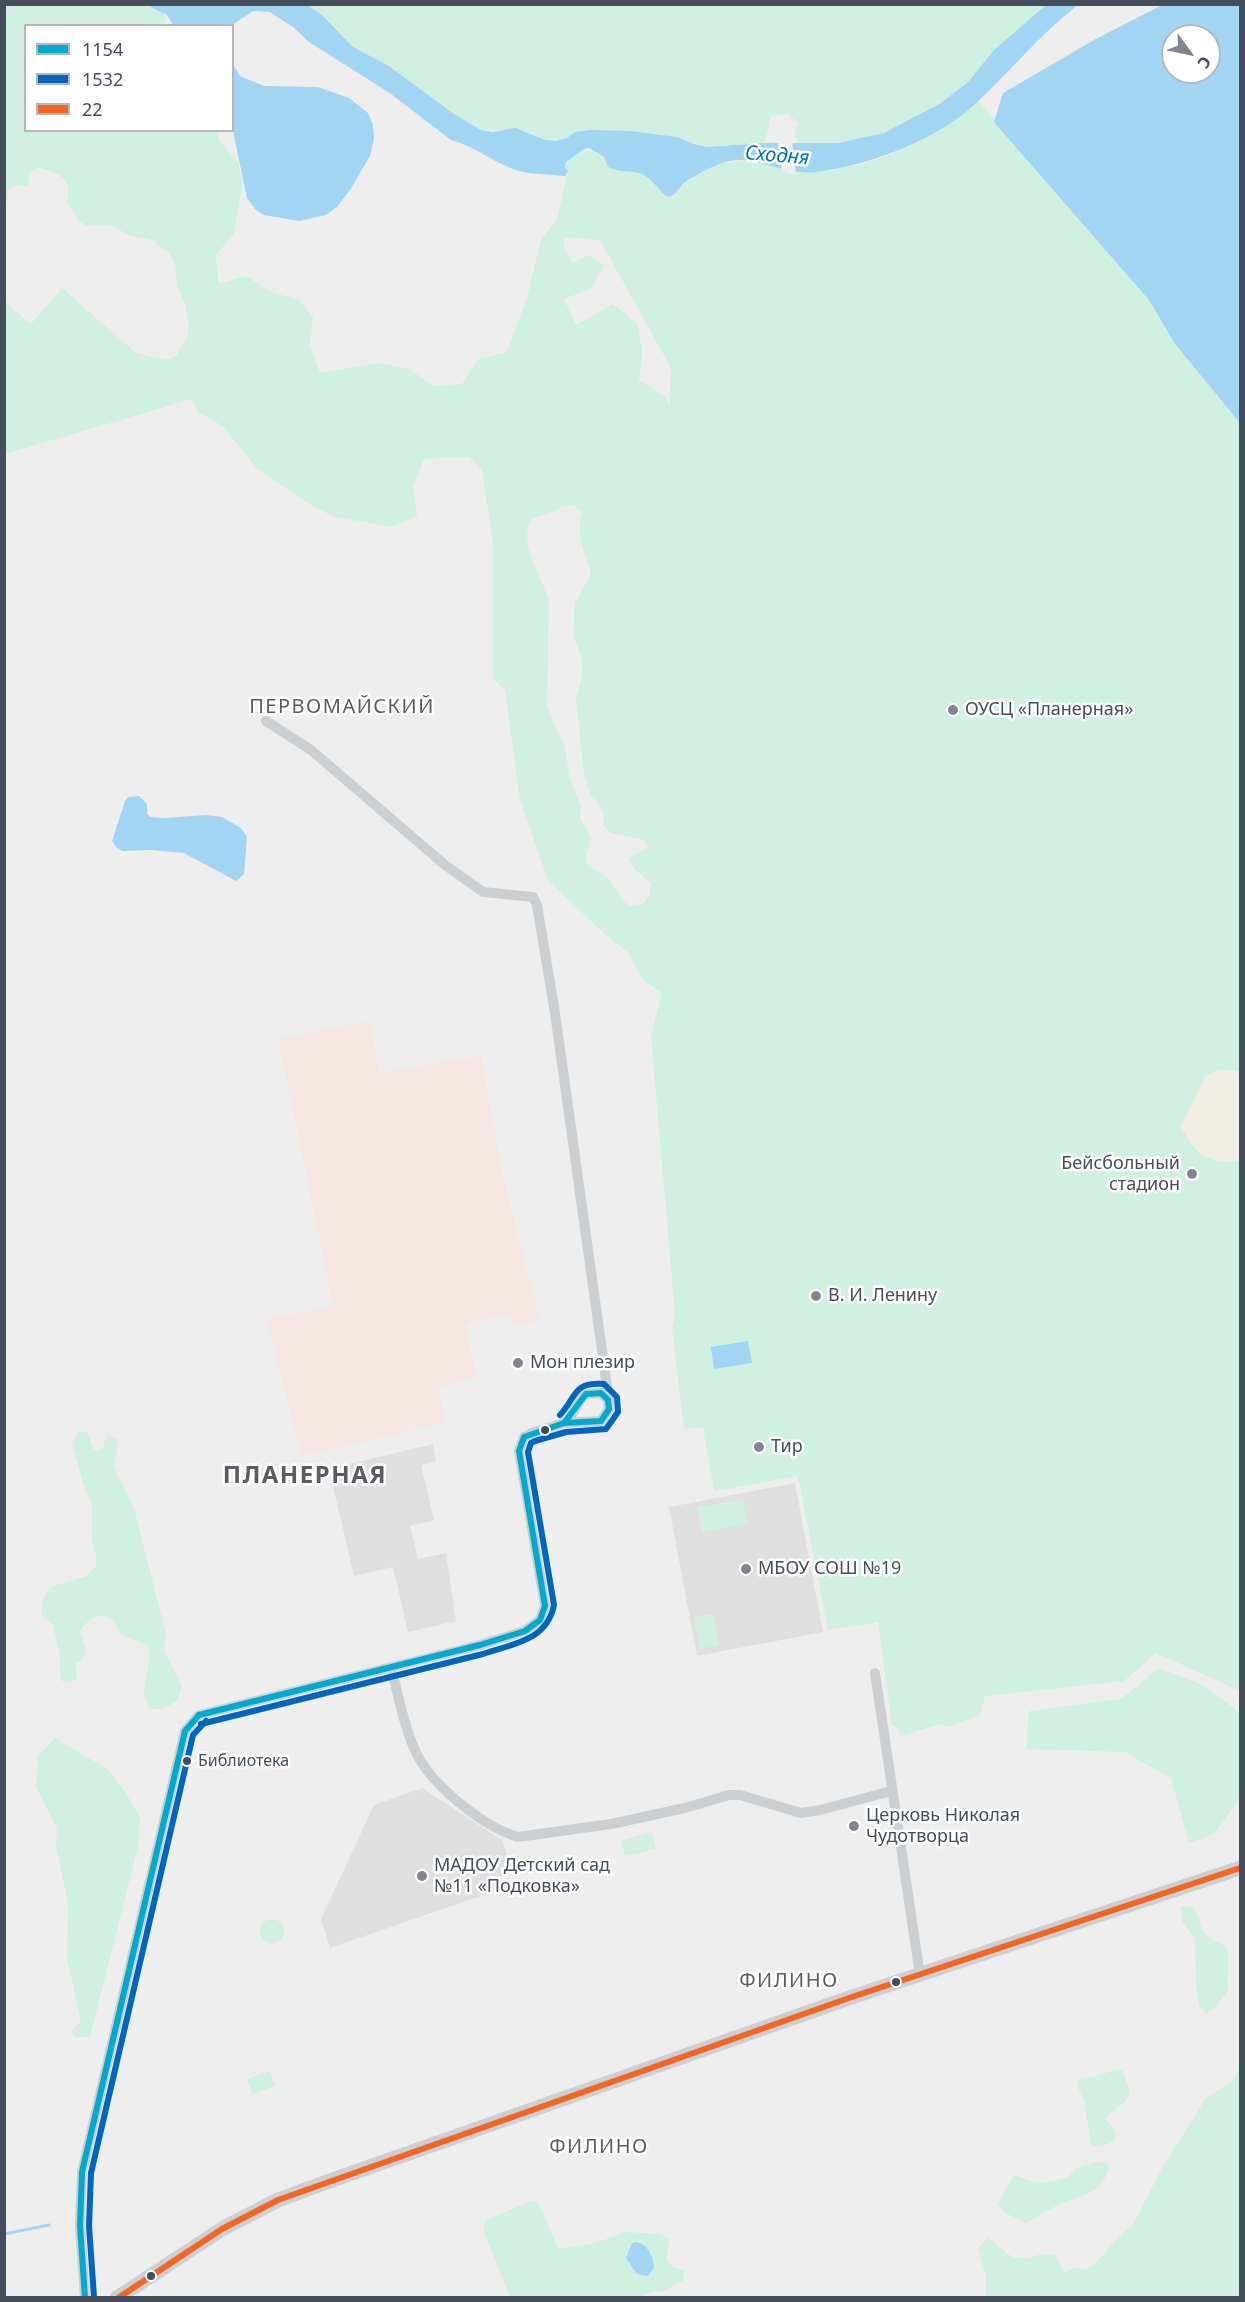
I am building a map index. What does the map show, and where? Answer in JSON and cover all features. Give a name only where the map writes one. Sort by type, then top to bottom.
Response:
[{"type":"main road","points":[[117,2298],[222,2229],[278,2200],[515,2115],[920,1975],[1240,1868]]},
{"type":"street","points":[[266,721],[311,750],[445,865],[483,892],[533,897],[537,905],[555,1013],[609,1404],[605,1418],[592,1423],[564,1423]]},
{"type":"street","points":[[85,2298],[80,2226],[82,2172],[185,1731],[199,1715],[525,1631],[540,1620],[545,1606],[519,1451],[524,1437],[564,1423],[572,1417],[583,1396],[596,1392],[602,1387],[606,1378]]},
{"type":"street","points":[[596,1392],[605,1396],[609,1404]]},
{"type":"street","points":[[578,1405],[580,1415],[592,1423]]},
{"type":"street","points":[[391,1667],[413,1747],[420,1761],[438,1783],[476,1816],[505,1833],[518,1837],[611,1824],[685,1808],[729,1795],[740,1795],[801,1813],[891,1791]]},
{"type":"street","points":[[875,1673],[920,1975]]},
{"type":"shaded area","points":[[370,1021],[379,1072],[481,1056],[502,1171],[540,1320],[513,1326],[509,1314],[465,1323],[477,1378],[438,1387],[446,1423],[302,1456],[266,1320],[333,1305],[278,1038]]},
{"type":"shaded area","points":[[433,1444],[436,1461],[421,1465],[434,1520],[410,1526],[418,1559],[446,1553],[456,1621],[408,1632],[393,1567],[354,1576],[329,1469]]},
{"type":"shaded area","name":"МБОУ СОШ №19","points":[[795,1483],[823,1632],[697,1656],[669,1507]]},
{"type":"shaded area","name":"МАДОУ Детский сад №11 «Подковка»","points":[[422,1788],[502,1840],[509,1860],[495,1891],[330,1948],[321,1919],[374,1805]]},
{"type":"green space","name":"ОУСЦ «Планерная»","points":[[5,5],[150,5],[166,14],[164,24],[24,24],[24,132],[216,132],[219,141],[238,162],[243,182],[234,233],[216,255],[218,284],[246,276],[271,292],[299,300],[313,317],[310,346],[320,373],[380,363],[409,369],[434,386],[462,384],[478,359],[507,352],[527,298],[541,240],[557,219],[568,172],[565,167],[566,162],[575,153],[588,150],[604,157],[608,167],[643,175],[656,184],[663,193],[678,192],[697,174],[720,164],[746,161],[799,172],[835,169],[866,163],[925,138],[955,120],[978,101],[1149,300],[1175,344],[1240,423],[1240,1691],[1156,1653],[1124,1681],[985,1696],[980,1715],[948,1727],[941,1724],[900,1736],[898,1727],[892,1726],[878,1622],[828,1630],[798,1476],[714,1491],[703,1427],[684,1429],[672,1328],[675,1315],[651,1035],[662,993],[643,980],[628,952],[601,931],[548,880],[520,800],[505,690],[493,679],[493,544],[482,470],[469,457],[424,459],[413,487],[417,516],[391,527],[332,516],[306,502],[257,469],[223,426],[198,412],[192,399],[5,454],[5,302],[31,324],[62,288],[136,353],[166,360],[176,356],[187,337],[189,327],[185,305],[177,285],[175,263],[169,253],[152,240],[129,235],[111,225],[87,226],[78,220],[67,202],[69,194],[66,182],[58,174],[37,167],[29,174],[29,186],[17,185],[8,190],[5,203]],"holes":[[[563,237],[600,240],[671,368],[670,405],[664,396],[639,380],[642,352],[638,324],[613,304],[576,325],[564,299],[590,289],[605,266],[589,255],[572,263],[564,246]],[[563,506],[574,506],[583,511],[580,534],[591,574],[575,603],[573,635],[583,666],[576,698],[584,775],[591,796],[599,804],[604,814],[603,825],[611,833],[645,840],[648,849],[629,858],[634,869],[651,883],[649,895],[643,904],[630,906],[623,900],[609,879],[585,861],[591,838],[580,818],[581,807],[569,776],[565,746],[554,725],[547,704],[549,602],[529,551],[528,530],[531,519],[554,512]]]},
{"type":"green space","points":[[307,5],[1046,5],[994,50],[968,82],[941,103],[884,133],[838,143],[799,144],[794,134],[798,123],[788,114],[771,116],[763,143],[708,147],[677,137],[631,131],[575,132],[567,138],[556,141],[546,140],[526,131],[481,130],[454,114],[389,66],[353,47],[321,14]]},
{"type":"green space","points":[[82,1431],[88,1433],[93,1449],[99,1451],[103,1448],[106,1437],[112,1436],[118,1445],[114,1467],[134,1508],[166,1634],[164,1651],[182,1685],[177,1701],[163,1709],[151,1709],[144,1694],[149,1661],[147,1645],[121,1635],[107,1617],[96,1616],[80,1631],[87,1652],[80,1661],[75,1662],[77,1679],[68,1683],[63,1682],[60,1676],[60,1658],[53,1625],[41,1614],[42,1602],[50,1587],[87,1576],[97,1561],[92,1539],[92,1505],[85,1490],[72,1443],[77,1433]]},
{"type":"green space","points":[[743,1499],[747,1523],[702,1532],[697,1507]]},
{"type":"green space","points":[[713,1614],[719,1645],[699,1649],[694,1617]]},
{"type":"green space","points":[[1159,1668],[1205,1686],[1240,1713],[1240,1798],[1214,1834],[1189,1843],[1171,1778],[1125,1752],[1026,1749],[1029,1711],[1121,1699]]},
{"type":"green space","points":[[55,1738],[109,1770],[126,1793],[140,1818],[138,1847],[90,2037],[74,2037],[71,2031],[81,2021],[67,1958],[68,1903],[56,1847],[57,1828],[36,1787],[38,1756]]},
{"type":"green space","points":[[652,1832],[656,1849],[625,1856],[621,1840]]},
{"type":"green space","points":[[1181,1906],[1192,1907],[1205,1933],[1226,1947],[1228,1991],[1206,2014],[1199,2005],[1195,1939],[1182,1921]]},
{"type":"green space","points":[[272,1919],[281,1922],[284,1931],[281,1940],[272,1943],[263,1940],[260,1931],[263,1922]]},
{"type":"green space","points":[[1240,2068],[1240,2297],[986,2297],[986,2277],[978,2248],[988,2238],[1012,2257],[1027,2259],[1041,2254],[1055,2254],[1064,2273],[1076,2267],[1085,2270],[1095,2264],[1134,2223],[1162,2168],[1206,2098],[1232,2081]]},
{"type":"green space","points":[[1118,2069],[1123,2071],[1130,2092],[1125,2102],[1107,2116],[1106,2121],[1115,2130],[1115,2138],[1108,2144],[1096,2147],[1091,2144],[1084,2100],[1077,2082],[1081,2078],[1093,2077]]},
{"type":"green space","points":[[270,2071],[275,2086],[252,2094],[247,2079]]},
{"type":"green space","points":[[1097,2162],[1109,2164],[1107,2175],[1096,2189],[1054,2207],[1025,2223],[1006,2213],[998,2205],[1014,2175],[1035,2182],[1047,2182],[1068,2177],[1076,2168]]},
{"type":"green space","points":[[534,2200],[541,2208],[558,2249],[592,2244],[627,2232],[660,2234],[670,2239],[666,2259],[673,2267],[684,2270],[683,2281],[663,2291],[652,2292],[641,2297],[510,2297],[483,2230],[486,2220]]},
{"type":"sand","points":[[1219,1069],[1237,1071],[1240,1074],[1240,1160],[1227,1162],[1203,1155],[1193,1146],[1180,1127],[1205,1077]]},
{"type":"water","points":[[1164,4],[1240,5],[1240,423],[1175,344],[1149,300],[994,122],[1003,93],[1094,40]]},
{"type":"water","name":"Сходня","points":[[150,5],[307,5],[321,14],[353,47],[389,66],[454,114],[481,130],[493,132],[515,128],[546,140],[556,141],[567,138],[575,132],[590,130],[631,131],[677,137],[708,147],[763,143],[838,143],[884,133],[941,103],[968,82],[994,50],[1046,5],[1078,5],[1050,29],[959,118],[905,147],[866,162],[818,172],[792,171],[747,160],[729,161],[693,177],[668,197],[646,176],[608,167],[604,157],[589,148],[566,162],[565,167],[568,171],[565,176],[536,174],[510,168],[468,146],[451,140],[391,94],[309,42],[293,27],[270,12],[253,11],[234,24],[172,24],[166,14]]},
{"type":"water","points":[[234,66],[240,76],[264,86],[318,87],[349,98],[368,113],[373,125],[374,139],[370,156],[337,207],[326,215],[299,221],[264,215],[255,209],[247,198],[234,136]]},
{"type":"water","points":[[139,796],[147,804],[147,814],[150,817],[206,815],[222,817],[241,828],[247,837],[244,874],[236,881],[184,853],[151,850],[122,851],[116,847],[112,841],[125,801],[128,797]]},
{"type":"water","points":[[748,1341],[752,1363],[714,1369],[711,1347]]},
{"type":"water","points":[[637,2242],[650,2252],[653,2259],[654,2268],[648,2276],[637,2274],[626,2258],[632,2243]]},
{"type":"pier","points":[[778,140],[792,140],[796,175],[782,171]]},
{"type":"waterway","points":[[4,2234],[49,2225]]},
{"type":"transit line","name":"1532","points":[[201,1724],[483,1654],[516,1644],[536,1634],[550,1617],[554,1605],[528,1452],[531,1443],[566,1432],[606,1429],[618,1412],[617,1397],[604,1384],[586,1385],[576,1392],[560,1415]]},
{"type":"transit line","name":"1154","points":[[601,1393],[608,1400],[609,1409],[601,1421],[564,1423],[586,1394],[601,1393]]},
{"type":"transit line","name":"1154","points":[[199,1715],[480,1645],[525,1631],[540,1620],[545,1606],[519,1451],[524,1437],[564,1423]]},
{"type":"transit line","name":"1154","points":[[85,2298],[80,2226],[82,2172],[185,1731],[199,1715]]},
{"type":"transit line","name":"1532","points":[[94,2297],[89,2226],[91,2173],[193,1735],[206,1721]]},
{"type":"transit line","name":"22","points":[[118,2298],[222,2229],[278,2200],[849,1998],[1240,1868]]},
{"type":"place","name":"ОУСЦ «Планерная»","points":[[953,710]]},
{"type":"place","name":"Бейсбольный стадион","points":[[1192,1174]]},
{"type":"place","name":"В. И. Ленину","points":[[816,1296]]},
{"type":"place","name":"Мон плезир","points":[[518,1363]]},
{"type":"place","name":"Тир","points":[[759,1447]]},
{"type":"place","name":"МБОУ СОШ №19","points":[[746,1569]]},
{"type":"place","name":"Библиотека","points":[[187,1761]]},
{"type":"place","name":"Церковь Николая Чудотворца","points":[[854,1826]]},
{"type":"place","name":"МАДОУ Детский сад №11 «Подковка»","points":[[422,1876]]},
{"type":"district","name":"ПЕРВОМАЙСКИЙ","points":[[342,707]]},
{"type":"district","name":"ПЛАНЕРНАЯ","points":[[305,1476]]},
{"type":"district","name":"ФИЛИНО","points":[[789,1981]]},
{"type":"district","name":"ФИЛИНО","points":[[599,2147]]}]
